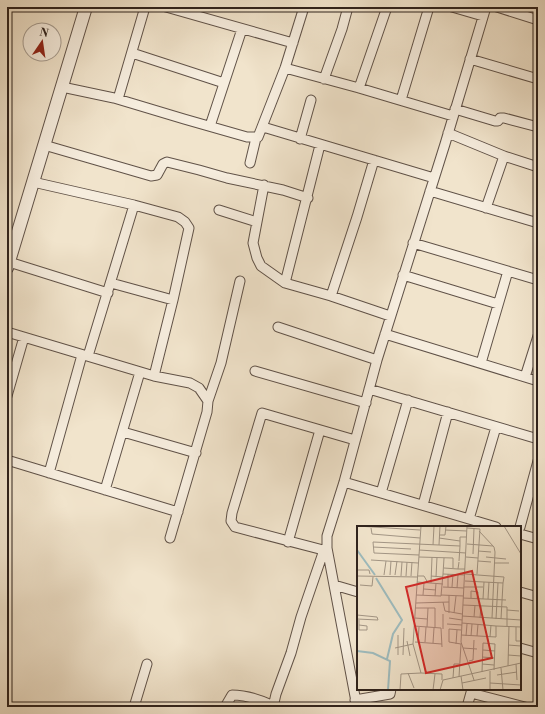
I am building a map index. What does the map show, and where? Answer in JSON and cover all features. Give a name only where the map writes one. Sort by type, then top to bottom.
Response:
[{"type":"street","points":[[86,7],[8,265],[108,293]]},
{"type":"street","points":[[118,99],[145,7]]},
{"type":"street","points":[[166,7],[178,9],[200,17],[293,44]]},
{"type":"street","points":[[200,17],[203,7]]},
{"type":"street","points":[[250,163],[256,138],[259,136],[263,127],[285,68],[304,7]]},
{"type":"street","points":[[324,79],[342,29],[348,7]]},
{"type":"street","points":[[359,88],[387,7]]},
{"type":"street","points":[[401,100],[429,7]]},
{"type":"street","points":[[391,690],[390,694],[356,704],[326,545],[327,536],[344,482],[390,316],[448,133],[484,11],[452,7]]},
{"type":"street","points":[[497,7],[538,20]]},
{"type":"street","points":[[210,126],[242,29]]},
{"type":"street","points":[[132,53],[224,83]]},
{"type":"street","points":[[470,59],[538,78]]},
{"type":"street","points":[[285,68],[401,100],[495,121],[498,121],[500,118],[504,118],[538,127]]},
{"type":"street","points":[[62,86],[118,99],[256,138]]},
{"type":"street","points":[[300,139],[311,100]]},
{"type":"street","points":[[263,127],[434,178]]},
{"type":"street","points":[[448,133],[504,156],[538,167]]},
{"type":"street","points":[[44,145],[152,176],[157,175],[163,164],[167,162],[226,178],[283,190],[308,198]]},
{"type":"street","points":[[285,283],[308,198],[320,145]]},
{"type":"street","points":[[486,208],[504,156]]},
{"type":"street","points":[[331,296],[374,160]]},
{"type":"street","points":[[33,182],[134,204],[178,217],[185,222],[189,228],[154,376]]},
{"type":"street","points":[[264,186],[253,243],[261,266],[285,283],[331,296],[390,316]]},
{"type":"street","points":[[430,191],[538,222]]},
{"type":"street","points":[[49,473],[85,355],[108,293],[134,204]]},
{"type":"street","points":[[219,210],[257,222]]},
{"type":"street","points":[[413,243],[538,280]]},
{"type":"street","points":[[481,363],[508,271]]},
{"type":"street","points":[[403,275],[498,304]]},
{"type":"street","points":[[170,538],[196,453],[207,412],[208,401],[221,363],[240,281]]},
{"type":"street","points":[[111,283],[173,300]]},
{"type":"street","points":[[278,327],[377,360]]},
{"type":"street","points":[[7,332],[154,376],[190,383],[199,388],[208,401]]},
{"type":"street","points":[[385,334],[538,381]]},
{"type":"street","points":[[525,377],[538,336]]},
{"type":"street","points":[[7,396],[24,337]]},
{"type":"street","points":[[254,371],[366,402]]},
{"type":"street","points":[[105,490],[140,372]]},
{"type":"street","points":[[369,388],[538,439]]},
{"type":"street","points":[[381,493],[408,400]]},
{"type":"street","points":[[423,505],[448,412]]},
{"type":"street","points":[[326,550],[288,542],[235,527],[231,521],[232,513],[262,413],[355,440]]},
{"type":"street","points":[[469,519],[496,427]]},
{"type":"street","points":[[288,542],[320,430]]},
{"type":"street","points":[[122,432],[196,453]]},
{"type":"street","points":[[7,460],[178,512]]},
{"type":"street","points":[[520,526],[538,460]]},
{"type":"street","points":[[344,482],[493,526]]},
{"type":"street","points":[[521,534],[538,539]]},
{"type":"street","points":[[225,707],[232,695],[259,700],[274,706],[276,694],[301,617],[326,550]]},
{"type":"street","points":[[334,585],[357,592]]},
{"type":"street","points":[[521,592],[538,597]]},
{"type":"street","points":[[521,648],[538,653]]},
{"type":"street","points":[[134,707],[147,664]]},
{"type":"street","points":[[467,707],[472,691],[525,707]]}]
